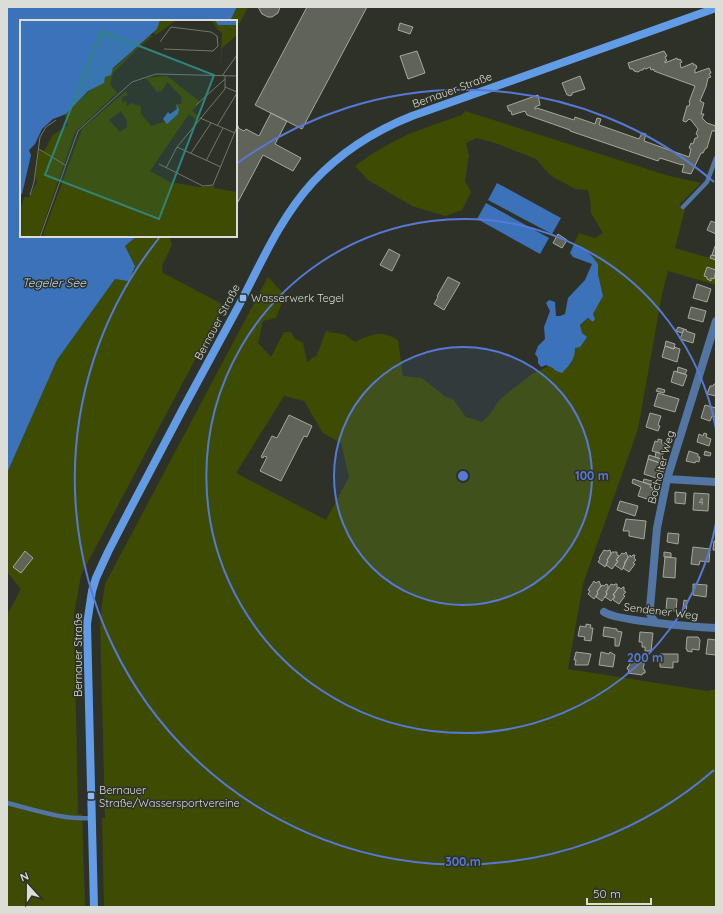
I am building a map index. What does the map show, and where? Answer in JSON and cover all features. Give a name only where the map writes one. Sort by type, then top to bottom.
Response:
[{"type":"main road","name":"Bernauer Straße","points":[[94,907],[87,624],[91,597],[96,578],[108,552],[259,265],[286,217],[312,183],[338,158],[372,135],[398,121],[716,8]]},
{"type":"street","name":"Bocholter Weg","points":[[655,622],[650,614],[650,608],[652,566],[657,528],[667,479],[716,321]]},
{"type":"street","points":[[667,479],[716,482]]},
{"type":"street","name":"Sendener Weg","points":[[604,612],[609,615],[655,622],[716,628]]},
{"type":"lane","points":[[683,207],[707,182],[716,158]]},
{"type":"lane","points":[[7,803],[55,815],[78,819],[91,818]]},
{"type":"green space","points":[[237,7],[248,7],[237,28],[237,20],[230,20]]},
{"type":"green space","points":[[465,111],[669,176],[701,183],[679,205],[685,209],[675,248],[716,260],[716,285],[668,271],[662,294],[638,429],[583,584],[568,669],[707,691],[716,689],[716,907],[104,907],[102,818],[105,818],[100,618],[105,584],[268,277],[285,295],[276,318],[263,321],[258,343],[271,357],[284,332],[291,332],[295,339],[303,343],[307,362],[317,355],[326,331],[345,335],[355,342],[376,334],[386,335],[398,340],[403,376],[422,378],[446,397],[453,399],[466,417],[482,422],[490,414],[500,399],[532,374],[549,366],[554,370],[562,372],[571,364],[575,347],[582,333],[580,326],[593,314],[603,296],[598,274],[598,264],[583,248],[574,244],[579,233],[595,238],[603,233],[591,213],[588,190],[575,189],[550,175],[536,159],[495,143],[477,138],[466,143],[469,156],[465,181],[471,192],[462,210],[445,216],[412,206],[368,180],[355,166],[381,148],[409,134],[462,115]],"holes":[[[284,396],[304,401],[323,433],[341,443],[349,477],[326,520],[236,473]]]},
{"type":"green space","points":[[136,237],[169,237],[172,245],[162,266],[163,273],[224,305],[81,575],[74,615],[78,814],[82,814],[85,907],[7,907],[7,615],[21,589],[7,572],[7,473],[57,360],[115,279],[135,266],[125,246]]},
{"type":"water","name":"Tegeler See","points":[[7,7],[237,7],[230,20],[20,20],[20,237],[136,237],[125,246],[135,266],[129,281],[115,279],[57,360],[7,473]]},
{"type":"water","points":[[497,183],[561,218],[552,234],[488,200]]},
{"type":"water","points":[[486,203],[549,238],[540,254],[477,219]]},
{"type":"water","points":[[574,244],[583,248],[598,264],[598,274],[603,296],[593,314],[595,319],[593,322],[588,318],[580,325],[582,333],[587,337],[580,347],[575,348],[572,362],[562,373],[546,365],[541,367],[535,354],[538,346],[545,339],[544,327],[550,311],[546,303],[549,300],[555,302],[556,316],[565,314],[568,298],[585,280],[592,264],[573,257],[570,253]]},
{"type":"building","points":[[258,7],[280,7],[278,13],[272,17],[268,17],[262,14]]},
{"type":"building","points":[[307,7],[367,7],[302,129],[255,105]]},
{"type":"building","points":[[400,23],[413,27],[410,34],[398,30]]},
{"type":"building","points":[[417,51],[425,73],[408,79],[400,56]]},
{"type":"building","points":[[664,51],[667,56],[665,57],[667,61],[665,61],[665,63],[677,58],[682,62],[680,63],[681,68],[693,63],[697,68],[695,69],[695,73],[709,68],[711,73],[709,74],[711,77],[708,78],[700,101],[704,103],[701,114],[704,114],[702,118],[707,123],[716,126],[716,131],[712,131],[707,148],[703,153],[701,153],[691,174],[682,172],[683,164],[682,165],[660,158],[658,161],[527,115],[525,111],[512,115],[507,106],[538,95],[540,105],[535,107],[535,109],[537,108],[574,120],[575,117],[595,124],[597,118],[601,119],[599,125],[639,139],[642,133],[646,134],[644,141],[689,157],[691,149],[689,148],[691,143],[693,144],[695,138],[698,136],[696,134],[698,129],[691,120],[689,119],[686,122],[683,120],[695,86],[654,71],[654,69],[651,70],[650,67],[646,69],[644,68],[638,72],[634,71],[633,69],[630,69],[628,63]]},
{"type":"building","points":[[580,76],[585,89],[572,93],[572,95],[569,96],[567,95],[562,83]]},
{"type":"building","points":[[271,113],[287,121],[275,144],[301,158],[293,171],[263,155],[238,202],[237,126],[239,127],[238,128],[244,131],[246,129],[259,136]]},
{"type":"building","points":[[711,221],[716,223],[716,234],[707,230]]},
{"type":"building","points":[[558,234],[567,240],[562,248],[553,243]]},
{"type":"building","points":[[716,246],[716,256],[712,255]]},
{"type":"building","points":[[389,249],[400,255],[392,271],[380,265]]},
{"type":"building","points":[[711,255],[716,256],[716,260],[710,258]]},
{"type":"building","points":[[707,267],[716,270],[714,279],[711,278],[711,281],[704,276]]},
{"type":"building","points":[[448,277],[460,283],[444,310],[434,304]]},
{"type":"building","points":[[697,284],[711,289],[707,302],[693,298]]},
{"type":"building","points":[[691,307],[706,311],[703,322],[688,318]]},
{"type":"building","points":[[678,327],[684,329],[682,333],[676,331]]},
{"type":"building","points":[[684,329],[695,334],[693,343],[680,339]]},
{"type":"building","points":[[666,341],[675,344],[674,349],[665,346]]},
{"type":"building","points":[[665,346],[680,349],[677,362],[662,357]]},
{"type":"building","points":[[678,367],[687,370],[685,374],[677,372]]},
{"type":"building","points":[[674,371],[687,375],[683,386],[671,382]]},
{"type":"building","points":[[716,384],[716,396],[707,394],[710,386],[713,386]]},
{"type":"building","points":[[658,388],[665,390],[664,393],[656,391]]},
{"type":"building","points":[[658,393],[679,399],[675,412],[654,406]]},
{"type":"building","points":[[705,405],[716,408],[716,417],[712,416],[710,421],[701,418]]},
{"type":"building","points":[[650,413],[661,416],[658,431],[646,427]]},
{"type":"building","points":[[289,415],[312,426],[307,437],[304,436],[281,481],[260,471],[267,457],[261,457],[272,436],[277,438]]},
{"type":"building","points":[[704,433],[707,434],[706,437],[711,439],[709,446],[697,442],[699,434],[703,436]]},
{"type":"building","points":[[658,439],[662,440],[661,443],[666,444],[663,454],[652,451],[655,441],[658,442]]},
{"type":"building","points":[[689,451],[698,454],[698,457],[700,457],[699,462],[696,461],[695,463],[686,461]]},
{"type":"building","points":[[705,451],[711,453],[710,456],[704,455]]},
{"type":"building","points":[[656,452],[663,454],[661,459],[655,457]]},
{"type":"building","points":[[649,455],[661,459],[660,463],[648,459]]},
{"type":"building","points":[[648,459],[660,463],[656,478],[644,474]]},
{"type":"building","points":[[633,479],[651,485],[650,487],[653,488],[650,500],[638,496],[641,487],[632,483]]},
{"type":"building","points":[[644,479],[652,481],[651,485],[643,482]]},
{"type":"building","points":[[675,492],[686,493],[685,504],[675,503]]},
{"type":"building","points":[[694,493],[709,494],[708,511],[693,510]]},
{"type":"building","points":[[620,501],[638,506],[635,516],[617,510]]},
{"type":"building","points":[[626,519],[646,521],[644,539],[629,536],[629,531],[623,531]]},
{"type":"building","points":[[668,533],[679,534],[678,544],[667,542]]},
{"type":"building","points":[[714,541],[716,541],[716,550],[713,550]]},
{"type":"building","points":[[693,547],[710,549],[709,562],[700,561],[699,565],[691,564]]},
{"type":"building","points":[[604,550],[610,550],[611,554],[605,567],[598,562]]},
{"type":"building","points":[[25,551],[33,558],[21,573],[13,567]]},
{"type":"building","points":[[612,552],[617,552],[617,555],[619,556],[616,560],[618,561],[612,569],[606,565]]},
{"type":"building","points":[[626,552],[628,557],[622,570],[615,565],[618,561],[616,560],[622,553],[624,554]]},
{"type":"building","points":[[664,552],[671,553],[671,557],[664,557]]},
{"type":"building","points":[[630,555],[631,557],[635,555],[634,558],[636,560],[629,572],[623,568],[624,563]]},
{"type":"building","points":[[665,557],[676,558],[675,578],[663,577]]},
{"type":"building","points":[[594,581],[596,583],[599,581],[601,586],[594,599],[588,594],[590,591],[588,590]]},
{"type":"building","points":[[606,584],[608,585],[606,592],[607,594],[602,601],[596,597],[597,592],[602,585],[604,586]]},
{"type":"building","points":[[611,584],[617,584],[618,588],[611,601],[605,597]]},
{"type":"building","points":[[693,584],[707,585],[706,597],[693,595]]},
{"type":"building","points":[[619,587],[621,589],[624,587],[624,591],[626,592],[619,604],[613,600],[615,596],[613,595]]},
{"type":"building","points":[[667,598],[677,599],[676,611],[666,610]]},
{"type":"building","points":[[684,600],[687,601],[686,616],[682,616]]},
{"type":"building","points":[[586,624],[591,625],[590,628],[593,628],[591,641],[584,640],[585,637],[578,636],[580,626],[586,627]]},
{"type":"building","points":[[604,627],[617,629],[617,631],[622,632],[619,646],[615,646],[615,638],[603,636]]},
{"type":"building","points":[[640,632],[653,633],[651,651],[645,651],[645,647],[642,647],[642,642],[639,642]]},
{"type":"building","points":[[687,637],[698,637],[700,640],[699,650],[692,649],[692,652],[687,651]]},
{"type":"building","points":[[708,639],[716,640],[716,655],[706,654]]},
{"type":"building","points":[[576,652],[591,654],[588,665],[575,665],[576,660],[574,660]]},
{"type":"building","points":[[601,652],[609,654],[610,652],[615,655],[613,667],[599,665]]},
{"type":"building","points":[[660,654],[678,654],[678,662],[673,662],[673,668],[660,667]]},
{"type":"building","points":[[631,658],[645,660],[643,669],[645,670],[645,673],[642,675],[628,673],[629,670],[627,669]]},
{"type":"place","name":"Wasserwerk Tegel","points":[[243,298]]},
{"type":"place","name":"Bernauer Straße/Wassersportvereine","points":[[91,796]]}]
